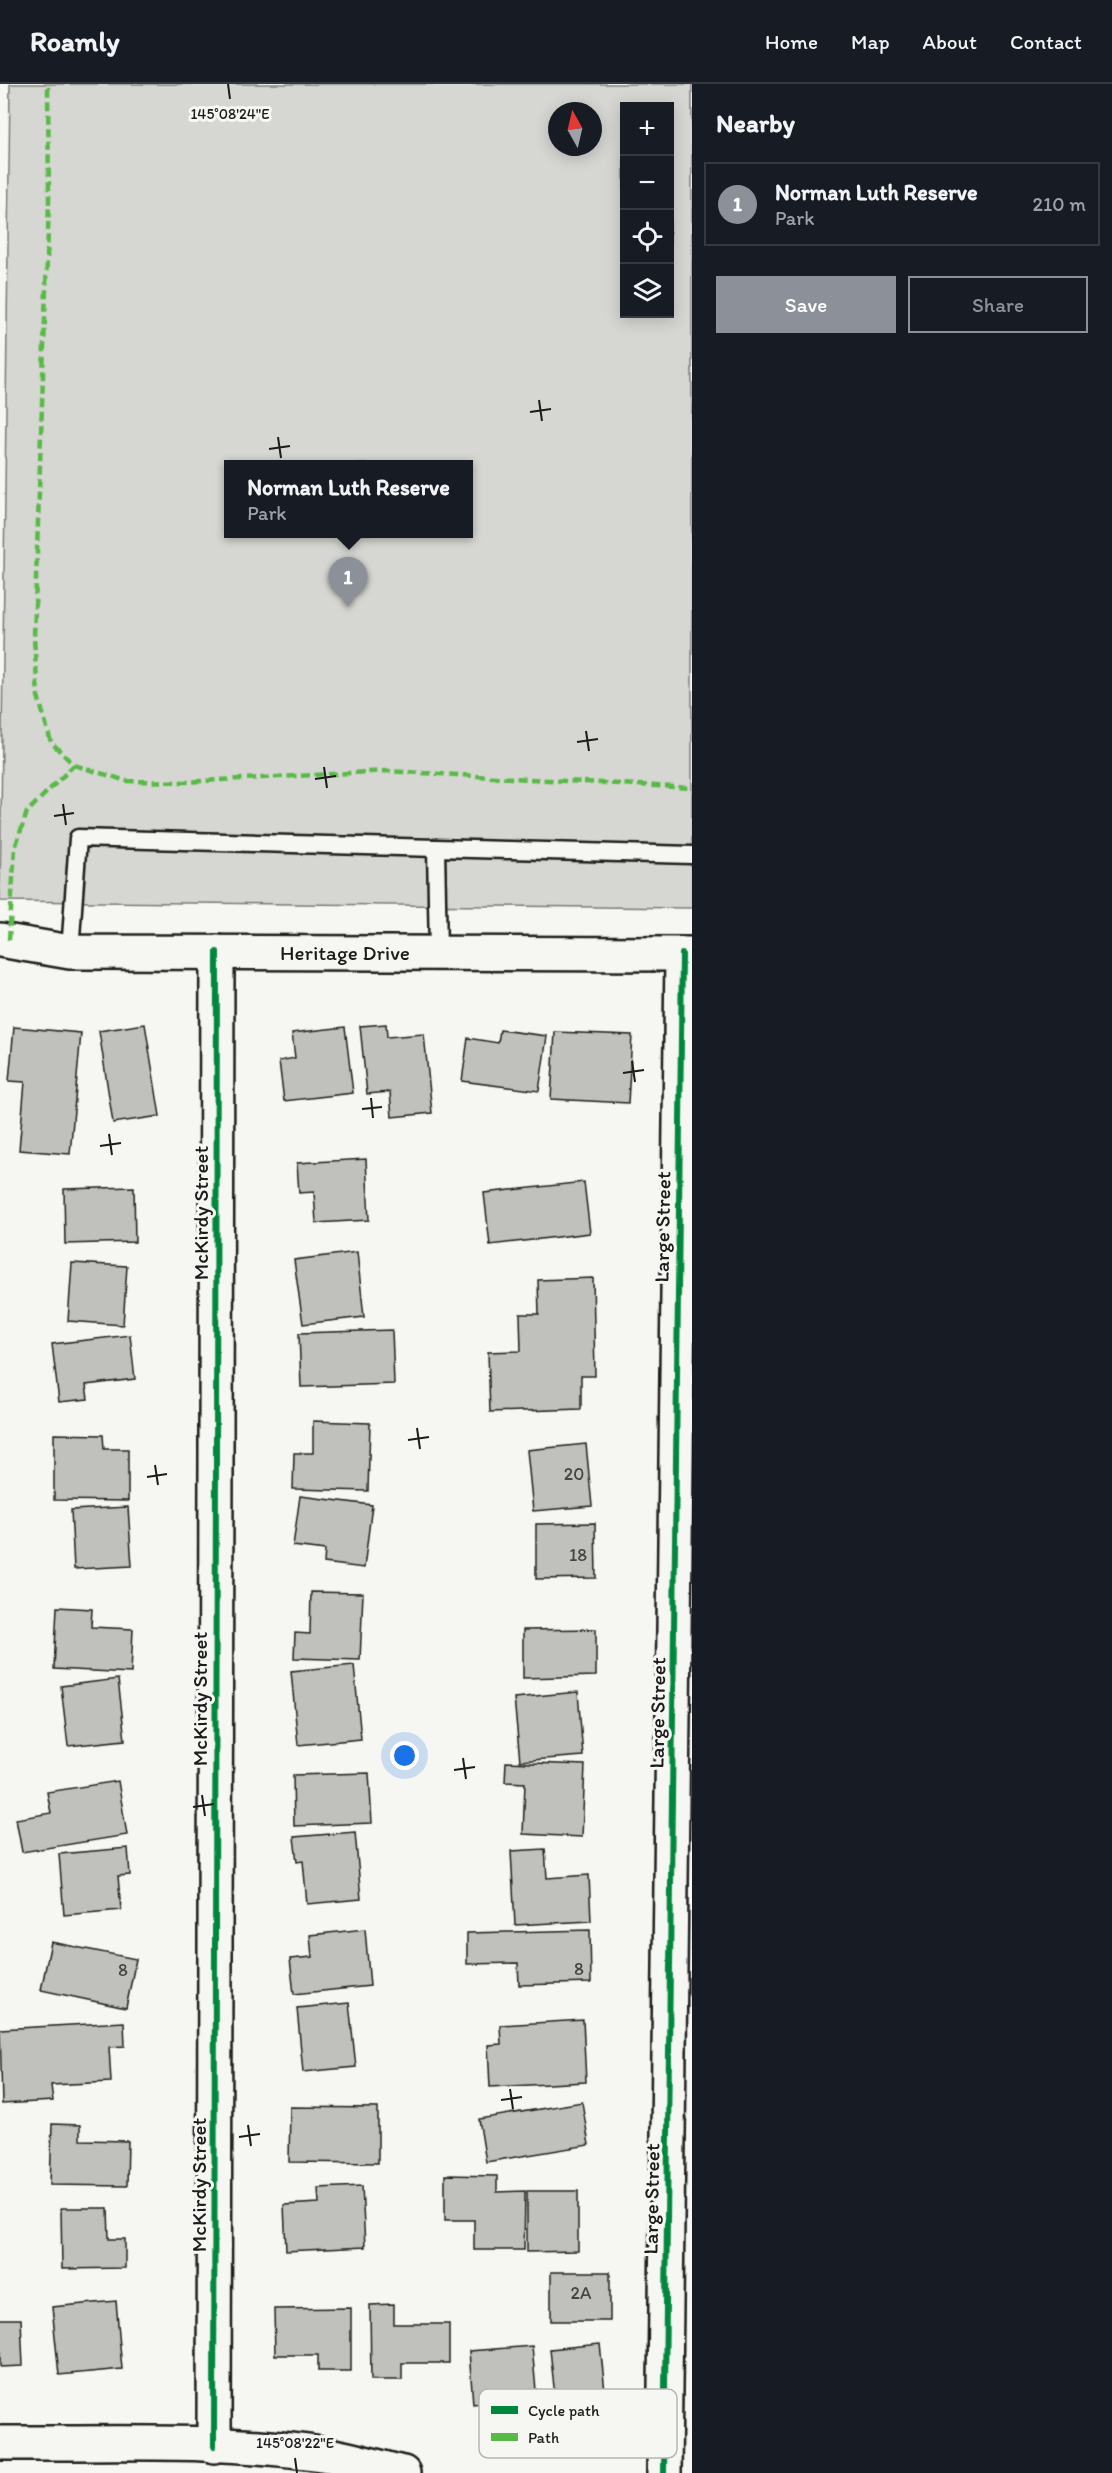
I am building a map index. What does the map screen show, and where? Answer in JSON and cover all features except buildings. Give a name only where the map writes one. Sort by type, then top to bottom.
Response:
[{"type":"street","name":"Heritage Drive","points":[[0,940],[70,952],[687,954]]},
{"type":"street","name":"McKirdy Street","points":[[214,2446],[217,952]]},
{"type":"street","name":"Large Street","points":[[665,2389],[687,954]]},
{"type":"street","points":[[0,2443],[281,2449],[330,2455],[404,2473]]},
{"type":"street","name":"Large Street","points":[[664,2458],[664,2473]]},
{"type":"lane","points":[[70,952],[78,838],[692,855]]},
{"type":"lane","points":[[436,848],[438,953]]},
{"type":"shaded area","points":[[10,84],[692,84],[692,908],[0,901]]},
{"type":"marked path","points":[[9,940],[15,848],[27,812],[74,765],[51,742],[38,696],[34,638],[49,201],[48,84]]},
{"type":"marked path","points":[[74,765],[127,781],[185,782],[388,771],[692,788]]},
{"type":"cycle path","points":[[214,2446],[217,952]]},
{"type":"cycle path","points":[[665,2389],[682,954]]},
{"type":"cycle path","points":[[664,2458],[664,2473]]},
{"type":"place","name":"Norman Luth Reserve","points":[[348,607]]}]
